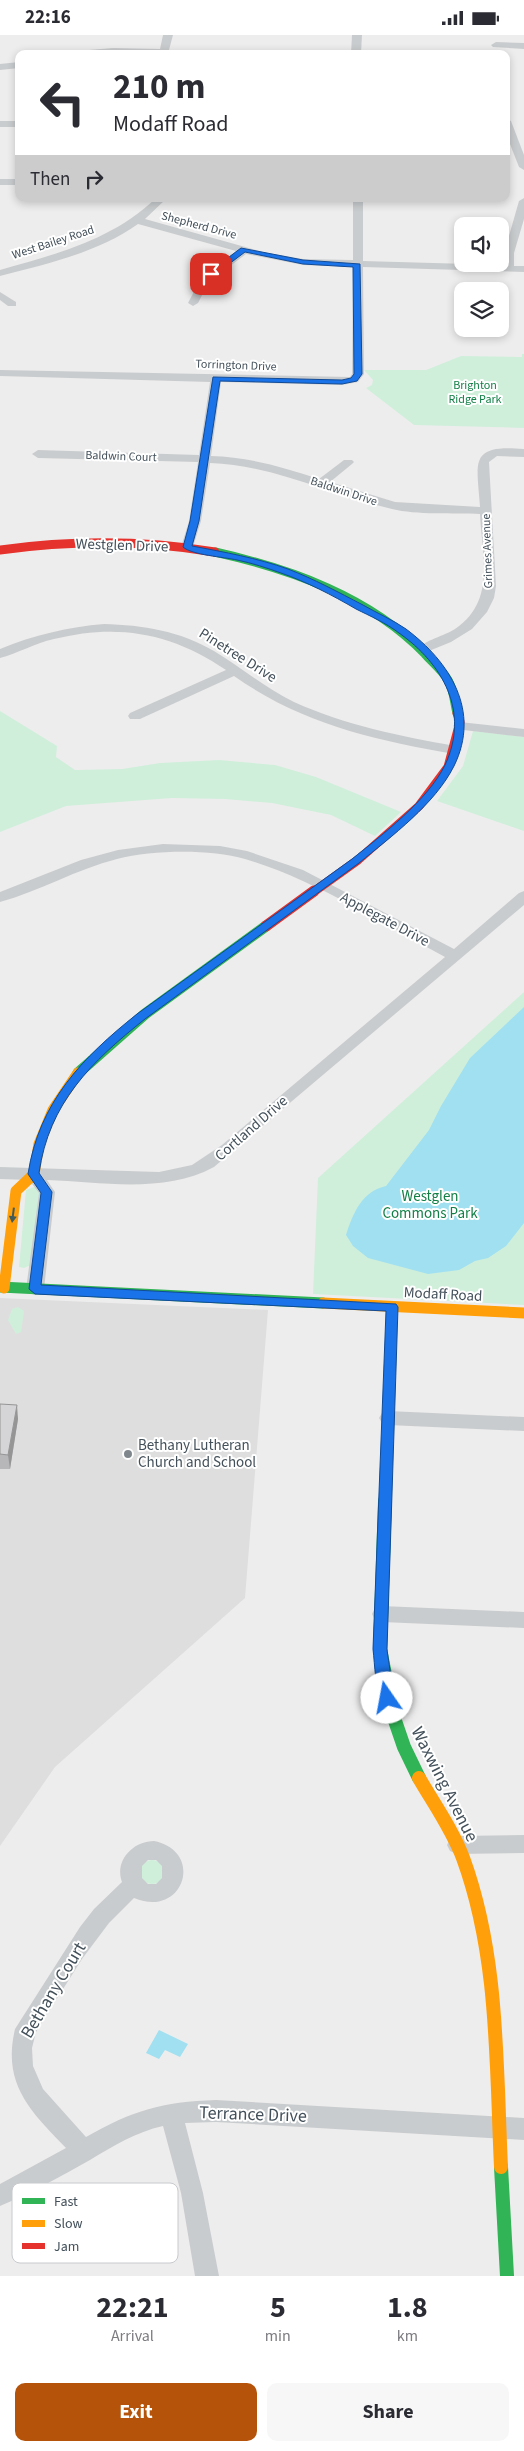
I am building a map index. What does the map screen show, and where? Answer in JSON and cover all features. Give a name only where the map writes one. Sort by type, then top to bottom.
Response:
[{"type":"street","points":[[165,50],[168,35]]},
{"type":"street","points":[[356,50],[357,35]]},
{"type":"street","points":[[498,35],[496,49],[524,46]]},
{"type":"street","points":[[0,67],[15,65]]},
{"type":"street","points":[[0,124],[15,124]]},
{"type":"street","points":[[510,131],[524,167]]},
{"type":"street","points":[[0,182],[15,182]]},
{"type":"street","points":[[509,253],[524,201]]},
{"type":"street","name":"West Bailey Road","points":[[0,273],[86,247],[136,220],[157,202]]},
{"type":"street","points":[[357,265],[358,202]]},
{"type":"street","name":"Shepherd Drive","points":[[136,220],[244,250],[303,262],[454,268]]},
{"type":"street","points":[[193,303],[205,280],[244,250]]},
{"type":"street","name":"Torrington Drive","points":[[0,373],[342,382],[356,378],[358,374],[357,265]]},
{"type":"street","name":"Shepherd Drive","points":[[509,269],[524,269]]},
{"type":"street","points":[[0,295],[12,304]]},
{"type":"street","points":[[187,547],[195,521],[216,379]]},
{"type":"street","name":"Grimes Avenue","points":[[424,649],[456,635],[472,623],[486,603],[490,586],[483,462],[485,457],[492,454],[524,453]]},
{"type":"street","name":"Baldwin Court","points":[[38,454],[204,459]]},
{"type":"street","name":"Baldwin Drive","points":[[204,459],[251,462],[394,505],[421,509],[486,511]]},
{"type":"street","points":[[320,483],[348,462]]},
{"type":"street","name":"Westglen Drive","points":[[0,550],[74,542],[187,547],[260,563],[314,583],[386,621],[424,649],[436,662],[450,683],[456,699],[460,726],[455,750],[443,777],[412,813],[378,843],[141,1017],[97,1054],[78,1073],[53,1110],[39,1144],[34,1174]]},
{"type":"street","name":"Pinetree Drive","points":[[0,654],[52,634],[93,628],[128,628],[162,634],[193,645],[286,703],[337,724],[388,738],[455,750]]},
{"type":"street","points":[[135,716],[235,671]]},
{"type":"street","points":[[460,726],[524,733]]},
{"type":"street","name":"Applegate Drive","points":[[0,897],[86,863],[118,854],[163,849],[204,849],[247,855],[277,864],[322,885],[455,956]]},
{"type":"street","name":"Cortland Drive","points":[[0,1173],[159,1179],[182,1176],[200,1169],[218,1158],[248,1130],[514,907],[524,896]]},
{"type":"street","points":[[2,1287],[16,1191],[34,1174],[47,1192],[35,1289]]},
{"type":"street","name":"Modaff Road","points":[[2,1287],[524,1313]]},
{"type":"street","name":"Waxwing Avenue","points":[[392,1307],[380,1649],[383,1679],[394,1722],[407,1757],[457,1845],[470,1875],[485,1938],[490,1971],[507,2276]]},
{"type":"street","points":[[388,1418],[524,1424]]},
{"type":"street","points":[[382,1614],[524,1621]]},
{"type":"street","points":[[457,1845],[524,1844]]},
{"type":"street","name":"Bethany Court","points":[[84,2151],[31,2091],[21,2068],[21,2042],[26,2029],[91,1927],[117,1898],[134,1885]]},
{"type":"street","name":"Terrance Drive","points":[[27,2183],[124,2129],[171,2113],[216,2111],[524,2129]]},
{"type":"street","points":[[171,2113],[192,2193],[207,2276]]},
{"type":"street","name":"Terrance Drive","points":[[0,2195],[12,2190]]},
{"type":"shaded area","name":"Bethany Lutheran Church and School","points":[[0,1298],[268,1310],[245,1598],[55,1767],[0,1846]]},
{"type":"green space","name":"Brighton Ridge Park","points":[[522,354],[524,354],[524,428],[414,425],[366,388],[372,385],[373,380],[364,370],[426,370],[461,356],[522,357]]},
{"type":"green space","points":[[0,711],[57,746],[56,757],[75,770],[122,769],[160,763],[219,760],[275,765],[316,777],[401,812],[375,836],[331,815],[272,803],[225,799],[172,798],[66,806],[0,832]]},
{"type":"green space","points":[[473,731],[524,737],[524,831],[437,801],[463,766]]},
{"type":"green space","name":"Westglen Commons Park","points":[[524,992],[524,1305],[313,1294],[318,1178]]},
{"type":"green space","points":[[34,1187],[40,1191],[31,1265],[24,1268],[19,1267],[26,1190]]},
{"type":"green space","points":[[18,1307],[24,1311],[21,1332],[16,1334],[8,1320],[12,1309]]},
{"type":"green space","points":[[152,1860],[161,1863],[164,1872],[161,1881],[152,1884],[143,1881],[140,1872],[143,1863]]},
{"type":"water","points":[[524,1007],[524,1223],[506,1246],[488,1258],[475,1261],[459,1270],[428,1274],[368,1258],[353,1246],[346,1235],[355,1211],[371,1193],[386,1186],[429,1130],[470,1058]]},
{"type":"water","points":[[159,2030],[188,2044],[180,2057],[165,2050],[159,2059],[146,2053]]},
{"type":"building","points":[[0,1404],[17,1405],[8,1455],[0,1454]]},
{"type":"traffic: fast","points":[[215,552],[244,558],[304,578],[334,591],[389,623],[413,642],[448,680],[457,713]]},
{"type":"traffic: fast","points":[[78,1073],[145,1014],[266,926]]},
{"type":"traffic: fast","points":[[0,1287],[323,1303]]},
{"type":"traffic: fast","points":[[392,1307],[380,1649],[388,1699],[404,1747],[419,1778]]},
{"type":"traffic: fast","points":[[501,2167],[507,2276]]},
{"type":"traffic: slow","points":[[4,1288],[16,1191],[34,1174],[39,1144],[53,1110],[78,1073]]},
{"type":"traffic: slow","points":[[323,1303],[524,1313]]},
{"type":"traffic: slow","points":[[419,1778],[459,1847],[475,1894],[483,1931],[493,2010],[501,2167]]},
{"type":"traffic: jam","points":[[0,550],[27,546],[108,542],[162,545],[215,552]]},
{"type":"traffic: jam","points":[[266,926],[358,860],[419,806],[448,767],[460,722],[457,713]]},
{"type":"place","name":"Bethany Lutheran Church and School","points":[[128,1454]]},
{"type":"route","points":[[211,274],[244,250],[303,262],[357,265],[358,374],[354,380],[347,382],[216,379],[195,521],[187,547],[240,558],[284,571],[347,599],[401,630],[430,654],[450,683],[459,710],[460,737],[450,765],[443,777],[412,813],[378,843],[141,1017],[109,1042],[78,1073],[53,1110],[37,1151],[34,1174],[47,1192],[35,1289],[392,1307],[380,1649],[387,1698]]}]
